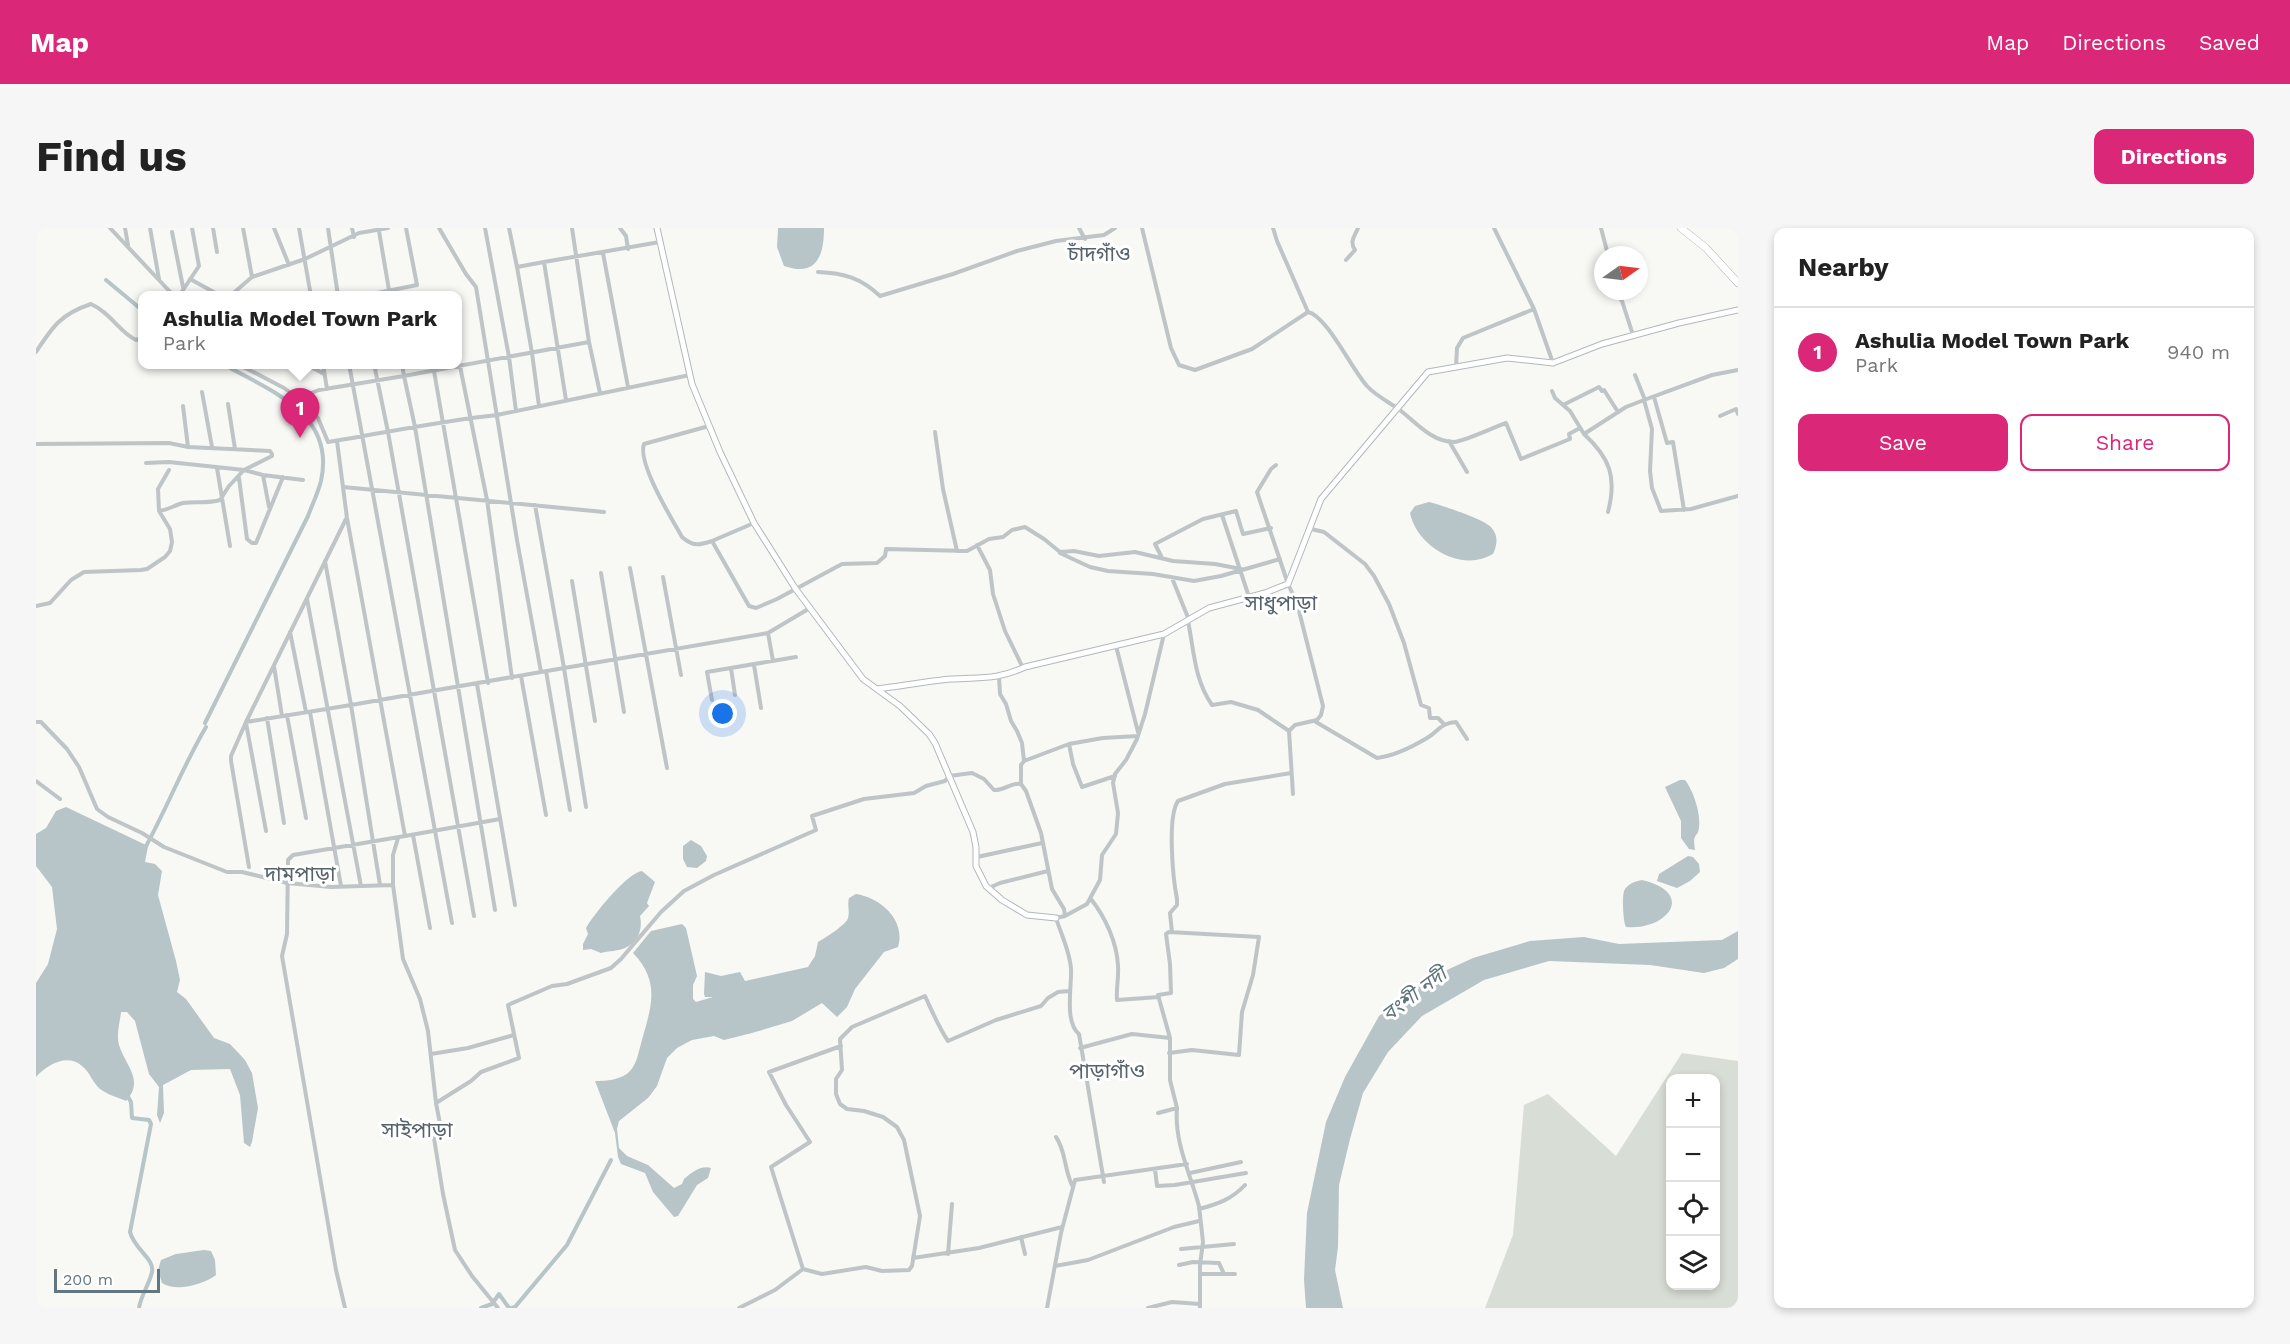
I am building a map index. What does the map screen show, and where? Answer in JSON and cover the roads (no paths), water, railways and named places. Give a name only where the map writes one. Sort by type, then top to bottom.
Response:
[{"type":"highway","points":[[1681,228],[1706,249],[1738,283]]},
{"type":"street","points":[[110,228],[171,291]]},
{"type":"street","points":[[125,228],[128,245]]},
{"type":"street","points":[[150,228],[159,279]]},
{"type":"street","points":[[180,291],[199,266],[192,228]]},
{"type":"street","points":[[213,228],[217,252]]},
{"type":"street","points":[[243,228],[252,277]]},
{"type":"street","points":[[274,228],[289,265]]},
{"type":"street","points":[[299,228],[310,291]]},
{"type":"street","points":[[328,228],[337,291]]},
{"type":"street","points":[[352,228],[354,237]]},
{"type":"street","points":[[236,291],[252,277],[305,259],[359,233],[388,228]]},
{"type":"street","points":[[397,291],[417,285],[406,228]]},
{"type":"street","points":[[440,228],[476,287],[511,502],[570,810]]},
{"type":"street","points":[[485,228],[509,357],[516,411]]},
{"type":"street","points":[[509,228],[532,353],[539,406]]},
{"type":"street","points":[[572,228],[589,342],[600,393]]},
{"type":"street","points":[[620,228],[626,236],[628,249]]},
{"type":"street","points":[[657,228],[692,384],[720,452],[754,523],[795,588],[862,679],[900,706],[929,734],[940,752],[947,779],[973,832],[978,871],[988,888],[1002,900],[1028,915],[1056,918],[1065,916],[1087,904],[1091,899],[1100,880],[1102,855],[1116,834],[1118,813],[1113,783],[1126,760],[1146,714],[1164,634]]},
{"type":"street","points":[[1079,228],[1085,239]]},
{"type":"street","points":[[818,272],[850,276],[861,280],[879,296],[953,274],[1017,250],[1056,241],[1104,235],[1115,228]]},
{"type":"street","points":[[1142,228],[1172,348],[1179,365],[1195,370],[1252,349],[1308,312],[1314,313],[1326,328],[1366,385],[1383,400],[1397,408],[1415,426],[1448,441],[1455,442],[1506,423],[1521,459],[1570,439],[1569,434],[1580,428]]},
{"type":"street","points":[[1273,228],[1308,312]]},
{"type":"street","points":[[1347,260],[1354,250],[1352,238],[1358,228]]},
{"type":"street","points":[[1494,228],[1534,309],[1553,363]]},
{"type":"street","points":[[1601,228],[1606,246]]},
{"type":"street","points":[[379,231],[390,291]]},
{"type":"street","points":[[172,232],[183,288]]},
{"type":"street","points":[[517,267],[660,242]]},
{"type":"street","points":[[603,253],[628,388]]},
{"type":"street","points":[[544,262],[566,400]]},
{"type":"street","points":[[190,279],[212,291]]},
{"type":"street","points":[[1620,300],[1633,335]]},
{"type":"street","points":[[36,352],[59,319],[92,304],[102,309],[127,336],[138,339]]},
{"type":"street","points":[[1456,367],[1457,348],[1463,338],[1534,309]]},
{"type":"street","points":[[877,689],[950,679],[999,677],[1023,668],[1164,634],[1209,608],[1265,593],[1288,584],[1322,500],[1428,372],[1507,358],[1553,363],[1633,335],[1738,310]]},
{"type":"street","points":[[462,366],[589,342]]},
{"type":"street","points":[[248,369],[284,388],[302,401],[318,418],[328,442],[497,415],[690,375]]},
{"type":"street","points":[[315,369],[324,374]]},
{"type":"street","points":[[323,369],[327,389]]},
{"type":"street","points":[[350,369],[371,490],[412,695],[452,923]]},
{"type":"street","points":[[375,369],[399,491],[474,916]]},
{"type":"street","points":[[403,369],[415,427],[495,910]]},
{"type":"street","points":[[302,401],[311,393],[327,389],[444,369]]},
{"type":"street","points":[[461,369],[487,501],[513,678]]},
{"type":"street","points":[[1584,434],[1618,412],[1644,400],[1712,375],[1738,370]]},
{"type":"street","points":[[434,371],[488,683]]},
{"type":"street","points":[[1635,375],[1652,429],[1650,471],[1652,488],[1661,511],[1684,510],[1738,496]]},
{"type":"street","points":[[1563,405],[1599,387],[1602,391],[1604,390],[1618,412]]},
{"type":"street","points":[[1552,391],[1555,398],[1570,411],[1584,434],[1609,464],[1611,501],[1608,512]]},
{"type":"street","points":[[202,392],[212,447]]},
{"type":"street","points":[[1654,397],[1667,443],[1673,442],[1684,510]]},
{"type":"street","points":[[228,404],[235,449]]},
{"type":"street","points":[[183,406],[188,447]]},
{"type":"street","points":[[1720,416],[1736,409],[1738,414]]},
{"type":"street","points":[[710,426],[644,444],[643,451],[654,488],[687,542],[699,546],[754,523]]},
{"type":"street","points":[[935,432],[943,489],[957,551]]},
{"type":"street","points":[[337,441],[346,518],[405,836]]},
{"type":"street","points":[[1448,441],[1467,472]]},
{"type":"street","points":[[36,444],[169,443],[188,447],[272,453],[272,456],[244,470],[221,498],[211,502],[180,504],[159,511]]},
{"type":"street","points":[[146,463],[169,462],[244,470],[303,480]]},
{"type":"street","points":[[1276,465],[1257,492],[1288,584],[1297,603],[1321,698],[1321,715],[1315,722]]},
{"type":"street","points":[[217,468],[230,546]]},
{"type":"street","points":[[36,606],[51,603],[71,580],[84,572],[147,569],[165,557],[172,542],[170,530],[159,511],[158,489],[169,470]]},
{"type":"street","points":[[263,475],[269,508]]},
{"type":"street","points":[[239,477],[248,538],[252,543],[256,543],[283,477]]},
{"type":"street","points":[[344,487],[604,512]]},
{"type":"street","points":[[535,505],[586,807]]},
{"type":"street","points":[[1162,558],[1155,544],[1203,519],[1236,511],[1243,534],[1271,528]]},
{"type":"street","points":[[1222,515],[1249,597]]},
{"type":"street","points":[[249,867],[231,756],[346,518]]},
{"type":"street","points":[[712,541],[749,606],[760,608],[842,564],[877,563],[885,556],[886,549],[967,551],[989,539],[1003,537],[1012,530],[1025,527],[1060,552],[1090,567],[1108,571],[1194,581],[1221,576],[1280,559]]},
{"type":"street","points":[[1311,529],[1324,532],[1369,568],[1389,604],[1404,643],[1421,705],[1429,708],[1430,718],[1438,718],[1444,724]]},
{"type":"street","points":[[977,545],[990,570],[993,594],[1005,631],[1023,668]]},
{"type":"street","points":[[1060,552],[1074,551],[1099,556],[1135,552],[1241,569]]},
{"type":"street","points":[[325,561],[380,885]]},
{"type":"street","points":[[630,568],[667,768]]},
{"type":"street","points":[[601,573],[624,712]]},
{"type":"street","points":[[663,577],[681,675]]},
{"type":"street","points":[[1172,578],[1189,620],[1192,654],[1202,690],[1212,705],[1231,702],[1258,710],[1289,731]]},
{"type":"street","points":[[572,581],[595,721]]},
{"type":"street","points":[[307,598],[361,885]]},
{"type":"street","points":[[246,722],[488,683],[676,647],[768,633],[810,608]]},
{"type":"street","points":[[290,632],[308,712],[341,886]]},
{"type":"street","points":[[768,633],[773,661]]},
{"type":"street","points":[[1116,646],[1138,734]]},
{"type":"street","points":[[712,700],[707,672],[796,657]]},
{"type":"street","points":[[753,665],[761,708]]},
{"type":"street","points":[[273,666],[282,716]]},
{"type":"street","points":[[731,669],[735,695]]},
{"type":"street","points":[[521,676],[546,815]]},
{"type":"street","points":[[999,677],[1000,694],[1020,737],[1024,761]]},
{"type":"street","points":[[477,684],[515,905]]},
{"type":"street","points":[[287,715],[306,818]]},
{"type":"street","points":[[267,718],[284,823]]},
{"type":"street","points":[[36,722],[41,722],[67,749],[83,775],[97,809],[164,847],[211,868],[227,872],[242,872],[287,883],[341,886],[393,885]]},
{"type":"street","points":[[246,722],[266,831]]},
{"type":"street","points":[[1293,794],[1289,731],[1295,725],[1315,722],[1377,758],[1388,756],[1427,738],[1444,724],[1456,722],[1467,739]]},
{"type":"street","points":[[1065,916],[1064,909],[1052,889],[1038,825],[1026,791],[1021,784],[1020,765],[1024,761],[1069,744],[1138,734]]},
{"type":"street","points":[[1069,744],[1073,764],[1082,787],[1115,776]]},
{"type":"street","points":[[436,1103],[481,1072],[519,1058],[508,1005],[552,986],[567,984],[611,968],[651,926],[661,912],[684,891],[714,875],[816,830],[812,816],[864,799],[914,793],[926,786],[972,773],[984,779],[991,788],[999,790],[1015,783],[1021,784]]},
{"type":"street","points":[[1172,932],[1170,913],[1177,905],[1173,818],[1178,801],[1225,784],[1291,773]]},
{"type":"street","points":[[36,782],[60,799]]},
{"type":"street","points":[[345,1308],[336,1270],[282,956],[287,934],[288,860],[293,855],[500,819]]},
{"type":"street","points":[[413,834],[430,928]]},
{"type":"street","points":[[398,838],[393,855],[393,885],[403,959],[420,999],[428,1031],[441,1129],[434,1138],[452,1240],[462,1261],[498,1308]]},
{"type":"street","points":[[977,857],[1042,843]]},
{"type":"street","points":[[988,888],[1048,871]]},
{"type":"street","points":[[1091,899],[1108,925],[1116,951],[1119,967],[1116,981],[1117,1000],[1159,997],[1158,995],[1171,993],[1166,934],[1172,932],[1259,937],[1253,975],[1242,1012],[1239,1055],[1192,1050],[1169,1053]]},
{"type":"street","points":[[1056,918],[1071,966],[1070,1011],[1075,1032],[1078,1034],[1104,1182]]},
{"type":"street","points":[[803,1269],[822,1274],[866,1266],[882,1271],[909,1270],[920,1216],[904,1140],[897,1127],[883,1117],[847,1109],[840,1104],[836,1095],[836,1079],[842,1070],[840,1039],[852,1027],[925,996],[948,1041],[996,1020],[1041,1006],[1058,992],[1069,991]]},
{"type":"street","points":[[1148,1308],[1172,1302],[1200,1306],[1200,1263],[1203,1235],[1190,1173],[1178,1138],[1177,1108],[1170,1080],[1170,1038],[1159,997]]},
{"type":"street","points":[[1080,1048],[1132,1034],[1170,1038]]},
{"type":"street","points":[[431,1054],[468,1048],[514,1035]]},
{"type":"street","points":[[803,1269],[771,1167],[810,1142],[786,1105],[769,1072],[841,1046]]},
{"type":"street","points":[[1158,1113],[1177,1108]]},
{"type":"street","points":[[1056,1137],[1062,1146],[1072,1186]]},
{"type":"street","points":[[1190,1173],[1241,1162]]},
{"type":"street","points":[[1047,1308],[1062,1226],[1075,1180],[1187,1164]]},
{"type":"street","points":[[1155,1169],[1157,1186],[1246,1173]]},
{"type":"street","points":[[1199,1209],[1235,1196],[1245,1185]]},
{"type":"street","points":[[948,1254],[952,1204]]},
{"type":"street","points":[[1055,1266],[1088,1260],[1174,1227],[1199,1221]]},
{"type":"street","points":[[913,1258],[948,1254],[1062,1226]]},
{"type":"street","points":[[1021,1237],[1025,1254]]},
{"type":"street","points":[[1181,1250],[1234,1244]]},
{"type":"street","points":[[1179,1265],[1193,1262],[1220,1263],[1224,1274]]},
{"type":"street","points":[[739,1308],[775,1290],[803,1269]]},
{"type":"street","points":[[1200,1274],[1235,1274]]},
{"type":"water","points":[[778,228],[824,228],[822,248],[816,262],[804,269],[784,266],[777,247]]},
{"type":"water","points":[[1429,502],[1471,516],[1491,527],[1496,540],[1493,554],[1481,559],[1468,560],[1455,558],[1431,546],[1414,525],[1410,513],[1415,506]]},
{"type":"water","points":[[1685,780],[1688,784],[1698,809],[1699,827],[1694,840],[1695,850],[1689,849],[1681,838],[1681,821],[1665,787]]},
{"type":"water","points":[[66,807],[148,846],[145,862],[155,864],[162,871],[158,895],[180,980],[177,992],[186,999],[214,1038],[230,1044],[245,1060],[252,1073],[258,1108],[250,1147],[244,1143],[240,1095],[230,1069],[191,1070],[163,1085],[164,1113],[160,1123],[157,1115],[159,1087],[149,1074],[135,1021],[127,1012],[121,1012],[118,1028],[119,1045],[134,1079],[134,1086],[126,1101],[100,1089],[85,1068],[76,1062],[58,1062],[46,1068],[36,1077],[36,983],[48,964],[57,929],[52,887],[36,866],[36,834],[46,828],[56,811]]},
{"type":"water","points":[[691,840],[701,846],[707,856],[706,861],[697,868],[687,867],[683,859],[683,846]]},
{"type":"water","points":[[1688,856],[1693,857],[1699,864],[1700,872],[1690,881],[1677,888],[1657,881],[1659,874]]},
{"type":"water","points":[[642,871],[655,882],[647,903],[649,906],[640,916],[641,926],[636,939],[630,946],[620,950],[601,953],[591,949],[583,950],[588,934],[586,928],[596,913],[620,886]]},
{"type":"water","points":[[1642,880],[1659,886],[1668,893],[1672,902],[1670,910],[1654,923],[1641,927],[1626,927],[1623,909],[1624,891],[1629,885]]},
{"type":"water","points":[[856,894],[882,905],[895,919],[900,937],[898,947],[884,952],[855,989],[847,1007],[837,1017],[822,1003],[792,1021],[752,1033],[724,1040],[714,1036],[692,1040],[677,1048],[667,1058],[657,1086],[648,1098],[619,1121],[617,1129],[619,1148],[627,1156],[648,1165],[674,1188],[682,1184],[684,1179],[696,1170],[711,1168],[708,1178],[697,1185],[678,1216],[674,1217],[653,1192],[645,1173],[621,1164],[615,1133],[595,1081],[609,1080],[627,1074],[638,1057],[650,1006],[651,985],[642,964],[633,953],[651,931],[682,924],[686,928],[697,976],[693,985],[693,999],[696,1002],[713,997],[705,997],[704,994],[705,972],[721,976],[740,972],[745,981],[808,967],[815,956],[818,942],[846,921],[849,915],[849,898]]},
{"type":"water","name":"বংশী নদী","points":[[1738,931],[1738,959],[1724,968],[1704,973],[1650,965],[1549,961],[1484,980],[1422,1016],[1388,1052],[1363,1093],[1350,1139],[1339,1185],[1338,1247],[1335,1270],[1343,1308],[1306,1308],[1304,1280],[1307,1213],[1326,1122],[1345,1077],[1379,1016],[1421,982],[1473,958],[1530,941],[1584,937],[1619,944],[1722,940]]},
{"type":"water","points":[[211,1251],[215,1260],[216,1275],[204,1282],[189,1286],[175,1287],[162,1283],[158,1270],[161,1260],[176,1254]]},
{"type":"waterway","points":[[106,280],[138,307]]},
{"type":"waterway","points":[[205,723],[308,516],[321,481],[323,458],[319,438],[309,421],[295,407],[279,395],[232,369]]},
{"type":"waterway","points":[[145,848],[206,727]]},
{"type":"waterway","points":[[127,1095],[131,1102],[132,1118],[149,1120],[151,1124],[130,1232],[152,1267],[151,1277],[139,1308]]},
{"type":"waterway","points":[[511,1308],[515,1307],[567,1245],[611,1160]]},
{"type":"waterway","points":[[481,1308],[492,1304],[499,1294],[509,1308]]},
{"type":"place","name":"Ashulia Model Town Park","points":[[300,438]]},
{"type":"district","name":"চাঁদগাঁও","points":[[1099,254]]},
{"type":"district","name":"সাধুপাড়া","points":[[1281,603]]},
{"type":"district","name":"দামপাড়া","points":[[300,874]]},
{"type":"district","name":"পাড়াগাঁও","points":[[1107,1071]]},
{"type":"district","name":"সাইপাড়া","points":[[417,1130]]}]
